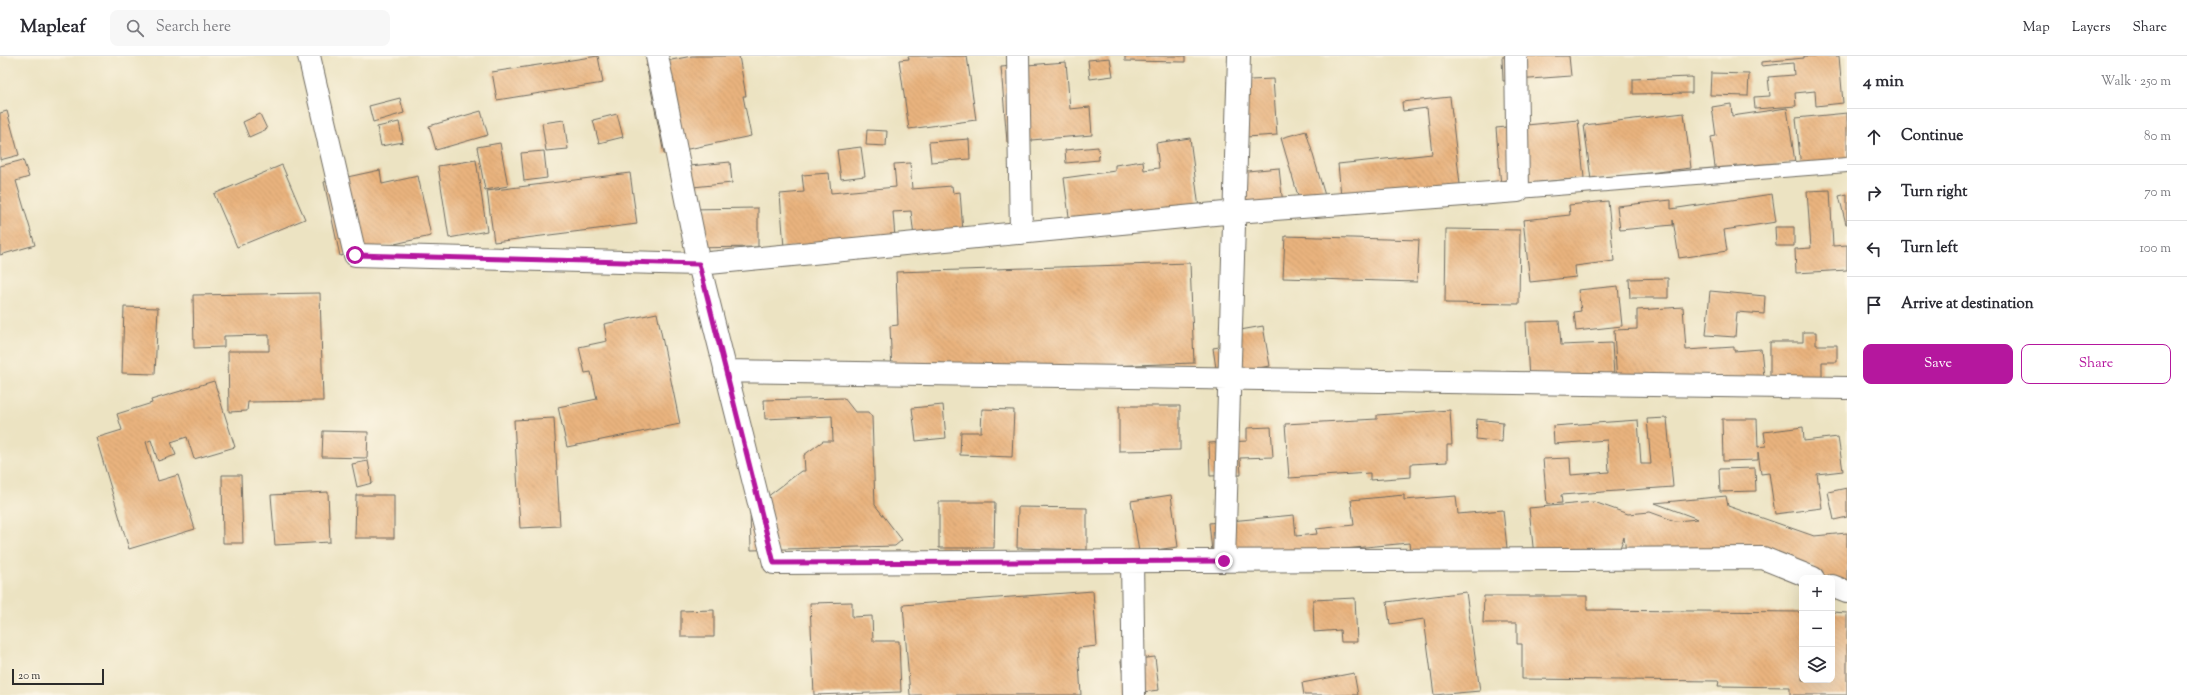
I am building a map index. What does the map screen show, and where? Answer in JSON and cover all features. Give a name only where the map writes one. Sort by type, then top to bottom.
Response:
[{"type":"street","points":[[309,56],[355,255],[699,264],[1235,212],[1518,191],[1516,56]]},
{"type":"street","points":[[656,56],[699,264],[774,563],[1763,558],[1806,575]]},
{"type":"street","points":[[1018,56],[1021,233]]},
{"type":"street","points":[[1224,561],[1239,56]]},
{"type":"street","points":[[725,371],[1847,388]]},
{"type":"street","points":[[1132,561],[1134,695]]},
{"type":"street","points":[[1835,587],[1847,592]]},
{"type":"lane","points":[[1518,191],[1847,165]]},
{"type":"building","points":[[598,56],[603,83],[497,100],[492,72]]},
{"type":"building","points":[[692,56],[739,56],[746,96],[743,96],[751,136],[664,154],[646,65]]},
{"type":"building","points":[[908,56],[967,56],[976,120],[909,129],[899,60],[909,59]]},
{"type":"building","points":[[1125,56],[1185,56],[1185,62],[1125,61]]},
{"type":"building","points":[[1569,56],[1571,76],[1503,81],[1502,57]]},
{"type":"building","points":[[1804,56],[1839,56],[1843,103],[1816,106],[1815,91],[1795,93],[1796,106],[1755,109],[1754,97],[1770,96],[1768,77],[1794,75],[1793,63],[1761,66],[1761,62],[1804,58]]},
{"type":"building","points":[[1110,58],[1113,76],[1090,79],[1088,60]]},
{"type":"building","points":[[1066,62],[1070,109],[1090,107],[1092,135],[1007,142],[1001,67]]},
{"type":"building","points":[[1711,73],[1749,74],[1748,96],[1710,95]]},
{"type":"building","points":[[1692,77],[1692,93],[1633,94],[1633,79]]},
{"type":"building","points":[[1273,79],[1277,135],[1230,138],[1227,81]]},
{"type":"building","points":[[1450,97],[1461,193],[1342,206],[1338,164],[1432,154],[1427,108],[1403,111],[1402,102]]},
{"type":"building","points":[[400,98],[404,113],[373,122],[369,106]]},
{"type":"building","points":[[1731,104],[1732,116],[1787,108],[1795,162],[1716,174],[1711,137],[1716,136],[1712,107]]},
{"type":"building","points":[[7,111],[19,155],[0,160],[0,113]]},
{"type":"building","points":[[481,111],[488,135],[436,150],[429,126]]},
{"type":"building","points":[[1684,113],[1691,168],[1591,180],[1584,125]]},
{"type":"building","points":[[1847,113],[1847,163],[1801,168],[1796,118]]},
{"type":"building","points":[[260,114],[267,129],[249,137],[243,122]]},
{"type":"building","points":[[617,114],[623,137],[599,143],[593,120]]},
{"type":"building","points":[[564,120],[568,149],[546,151],[542,123]]},
{"type":"building","points":[[1578,120],[1584,178],[1501,186],[1496,128]]},
{"type":"building","points":[[399,122],[403,142],[381,146],[377,127]]},
{"type":"building","points":[[867,130],[887,131],[886,146],[866,145]]},
{"type":"building","points":[[1306,131],[1326,199],[1301,206],[1281,138]]},
{"type":"building","points":[[1190,138],[1200,216],[1071,232],[1064,178],[1115,171],[1115,165],[1143,161],[1144,170],[1159,168],[1156,143]]},
{"type":"building","points":[[969,139],[970,159],[931,162],[929,142]]},
{"type":"building","points":[[500,143],[508,186],[485,190],[477,147]]},
{"type":"building","points":[[861,147],[865,176],[841,179],[837,150]]},
{"type":"building","points":[[1098,147],[1099,160],[1066,163],[1065,150]]},
{"type":"building","points":[[544,151],[547,178],[524,181],[521,153]]},
{"type":"building","points":[[23,160],[29,177],[16,181],[35,245],[0,255],[0,166]]},
{"type":"building","points":[[476,160],[487,231],[449,238],[438,166]]},
{"type":"building","points":[[730,162],[732,183],[693,187],[690,166]]},
{"type":"building","points":[[910,163],[912,189],[952,186],[953,193],[960,192],[963,232],[914,237],[911,211],[893,212],[895,238],[784,248],[780,194],[804,192],[802,175],[829,173],[831,193],[896,187],[894,164]]},
{"type":"building","points":[[282,165],[305,219],[237,247],[214,194]]},
{"type":"building","points":[[1279,168],[1283,205],[1240,209],[1237,172]]},
{"type":"building","points":[[380,170],[382,184],[418,176],[431,236],[340,256],[324,182]]},
{"type":"building","points":[[630,173],[637,224],[494,242],[487,191]]},
{"type":"building","points":[[1830,190],[1833,246],[1847,245],[1847,270],[1796,273],[1795,249],[1811,248],[1807,191]]},
{"type":"building","points":[[1772,194],[1776,222],[1724,230],[1727,251],[1679,258],[1673,220],[1673,225],[1620,230],[1617,206],[1671,200],[1671,209]]},
{"type":"building","points":[[1847,194],[1847,224],[1846,224],[1839,196]]},
{"type":"building","points":[[1608,201],[1614,261],[1575,266],[1576,277],[1530,282],[1523,220],[1570,215],[1569,205]]},
{"type":"building","points":[[758,208],[758,247],[689,248],[688,209]]},
{"type":"building","points":[[1775,227],[1794,227],[1794,246],[1776,246]]},
{"type":"building","points":[[1446,229],[1520,230],[1519,304],[1445,303]]},
{"type":"building","points":[[1285,236],[1419,240],[1417,282],[1283,278]]},
{"type":"building","points":[[1190,263],[1194,363],[892,373],[890,326],[898,325],[896,272]]},
{"type":"building","points":[[1668,278],[1668,298],[1630,298],[1629,279]]},
{"type":"building","points":[[1618,286],[1622,326],[1576,331],[1574,312],[1581,311],[1578,290]]},
{"type":"building","points":[[1710,291],[1765,296],[1764,314],[1737,312],[1735,337],[1706,335]]},
{"type":"building","points":[[320,293],[323,401],[248,402],[247,411],[229,412],[228,351],[269,351],[269,335],[224,336],[224,347],[194,348],[193,295]]},
{"type":"building","points":[[124,307],[158,308],[155,374],[122,373]]},
{"type":"building","points":[[1683,307],[1686,350],[1734,347],[1734,351],[1761,349],[1764,377],[1617,386],[1614,330],[1637,329],[1637,310]]},
{"type":"building","points":[[657,313],[680,424],[567,447],[558,407],[597,399],[591,372],[585,373],[579,347],[607,341],[604,324]]},
{"type":"building","points":[[1559,321],[1561,345],[1612,343],[1614,376],[1529,381],[1526,322]]},
{"type":"building","points":[[1263,326],[1270,366],[1217,375],[1213,348],[1232,345],[1229,332]]},
{"type":"building","points":[[1803,332],[1816,332],[1816,345],[1837,345],[1837,362],[1822,362],[1822,383],[1770,383],[1770,342],[1803,342]]},
{"type":"building","points":[[214,381],[235,447],[194,459],[187,437],[171,442],[176,455],[158,461],[151,440],[146,442],[158,481],[178,475],[195,529],[129,549],[96,438],[122,430],[117,414],[152,403],[151,400]]},
{"type":"building","points":[[844,398],[855,412],[868,412],[872,417],[875,505],[902,540],[895,546],[751,550],[750,510],[801,471],[805,471],[804,455],[823,441],[833,441],[832,416],[765,419],[764,400]]},
{"type":"building","points":[[943,405],[946,438],[916,441],[912,408]]},
{"type":"building","points":[[1119,406],[1180,406],[1180,450],[1119,451]]},
{"type":"building","points":[[982,409],[1014,410],[1012,457],[960,455],[961,432],[981,432]]},
{"type":"building","points":[[1450,410],[1452,445],[1447,445],[1447,462],[1411,464],[1411,477],[1370,480],[1370,473],[1289,478],[1285,424],[1377,419],[1377,415]]},
{"type":"building","points":[[554,418],[560,526],[520,528],[514,420]]},
{"type":"building","points":[[1667,418],[1673,487],[1561,495],[1562,503],[1547,504],[1543,459],[1570,458],[1571,475],[1609,472],[1607,440],[1554,444],[1553,426],[1638,420],[1641,464],[1651,464],[1647,419]]},
{"type":"building","points":[[1477,419],[1503,422],[1502,442],[1476,439]]},
{"type":"building","points":[[1722,419],[1757,419],[1758,447],[1766,446],[1764,432],[1803,427],[1804,441],[1838,437],[1843,471],[1817,474],[1822,508],[1775,514],[1769,473],[1761,474],[1758,452],[1758,460],[1723,461]]},
{"type":"building","points":[[1271,427],[1273,457],[1240,458],[1241,475],[1210,476],[1209,443],[1247,441],[1247,428]]},
{"type":"building","points":[[323,431],[368,432],[367,458],[322,457]]},
{"type":"building","points":[[368,461],[372,483],[357,487],[352,464]]},
{"type":"building","points":[[1755,468],[1756,491],[1720,492],[1719,469]]},
{"type":"building","points":[[222,475],[241,475],[243,543],[223,543]]},
{"type":"building","points":[[1847,488],[1847,517],[1834,520],[1828,492]]},
{"type":"building","points":[[328,492],[330,542],[275,545],[271,495]]},
{"type":"building","points":[[356,495],[394,495],[394,538],[355,538]]},
{"type":"building","points":[[1171,495],[1178,547],[1139,552],[1131,501]]},
{"type":"building","points":[[1404,495],[1404,500],[1456,496],[1458,514],[1503,510],[1507,548],[1411,558],[1409,543],[1213,561],[1209,523],[1294,515],[1296,536],[1317,534],[1316,529],[1354,525],[1351,500]]},
{"type":"building","points":[[1726,496],[1728,506],[1814,536],[1847,533],[1847,582],[1835,580],[1835,575],[1815,575],[1813,566],[1797,568],[1627,561],[1624,537],[1620,548],[1534,556],[1529,508],[1594,502],[1628,514],[1650,512],[1675,521],[1698,519],[1655,503]]},
{"type":"building","points":[[939,502],[995,502],[994,548],[939,548]]},
{"type":"building","points":[[1018,507],[1087,508],[1087,550],[1017,548]]},
{"type":"building","points":[[1093,591],[1097,646],[1078,648],[1081,695],[910,695],[903,605]]},
{"type":"building","points":[[1466,592],[1480,691],[1434,695],[1424,619],[1390,624],[1387,602]]},
{"type":"building","points":[[1484,596],[1587,596],[1587,610],[1799,612],[1799,683],[1835,683],[1835,612],[1847,613],[1847,695],[1790,695],[1790,687],[1718,686],[1719,681],[1522,679],[1522,644],[1517,644],[1517,623],[1483,623]]},
{"type":"building","points":[[1355,598],[1357,642],[1341,642],[1340,630],[1314,632],[1313,600]]},
{"type":"building","points":[[852,602],[852,617],[872,616],[873,641],[899,641],[901,692],[814,695],[810,603]]},
{"type":"building","points":[[714,610],[714,637],[681,637],[681,611]]},
{"type":"building","points":[[1155,657],[1159,690],[1125,694],[1121,661]]},
{"type":"building","points":[[1354,673],[1358,695],[1304,695],[1302,683]]},
{"type":"route","points":[[355,255],[699,264],[774,563],[1224,561]]}]
